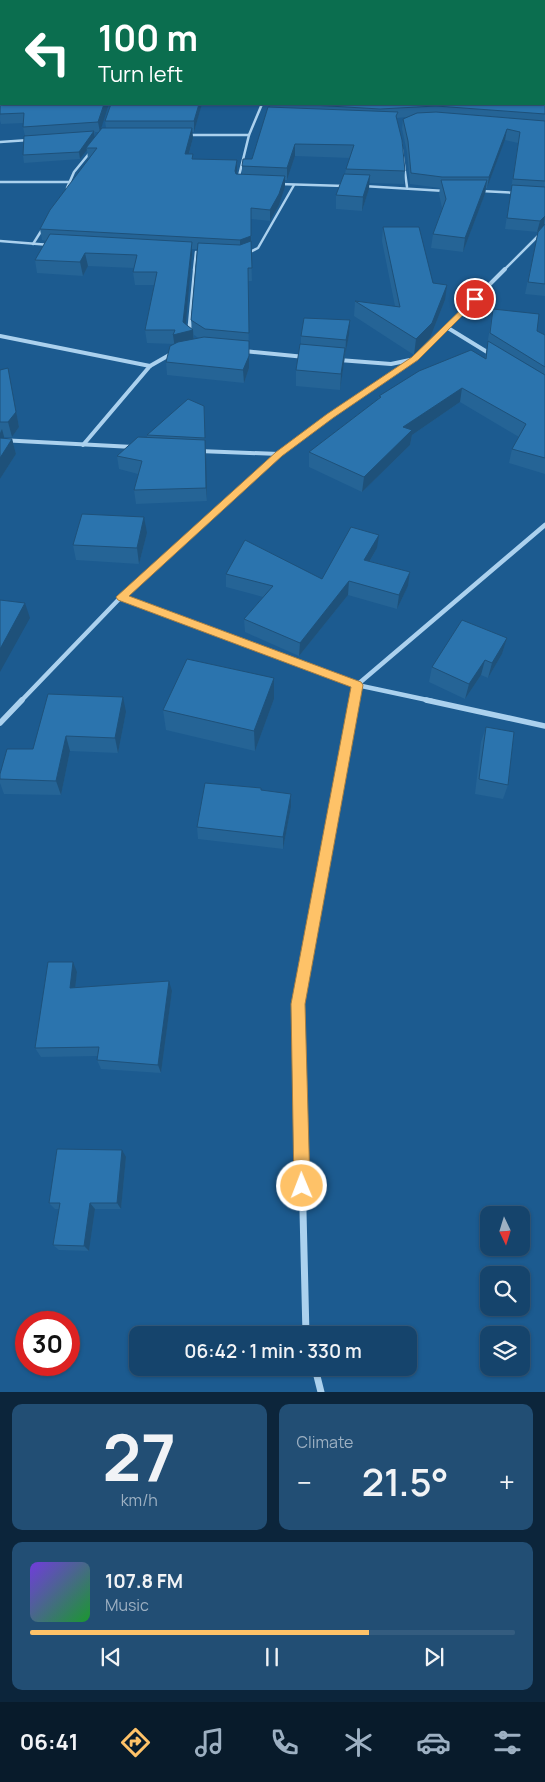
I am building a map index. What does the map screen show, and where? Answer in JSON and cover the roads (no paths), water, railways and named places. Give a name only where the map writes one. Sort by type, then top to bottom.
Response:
[{"type":"street","points":[[247,182],[238,182],[249,136],[262,105]]},
{"type":"street","points":[[258,115],[266,116]]},
{"type":"street","points":[[181,135],[249,136]]},
{"type":"street","points":[[400,135],[407,187]]},
{"type":"street","points":[[0,142],[35,140]]},
{"type":"street","points":[[66,190],[74,172],[97,143]]},
{"type":"street","points":[[0,182],[71,182]]},
{"type":"street","points":[[275,184],[351,186]]},
{"type":"street","points":[[241,255],[258,248],[294,185]]},
{"type":"street","points":[[360,186],[407,187],[448,191]]},
{"type":"street","points":[[480,191],[526,194]]},
{"type":"street","points":[[33,244],[47,221]]},
{"type":"street","points":[[0,723],[121,597],[279,454],[330,416],[415,359],[545,229]]},
{"type":"street","points":[[0,241],[56,245]]},
{"type":"street","points":[[186,251],[205,252]]},
{"type":"street","points":[[188,336],[196,252]]},
{"type":"street","points":[[448,328],[496,358]]},
{"type":"street","points":[[0,336],[150,366]]},
{"type":"street","points":[[242,350],[308,357]]},
{"type":"street","points":[[83,445],[150,366],[178,351]]},
{"type":"street","points":[[336,360],[391,364],[415,359]]},
{"type":"street","points":[[0,440],[141,448]]},
{"type":"street","points":[[190,450],[279,454]]},
{"type":"street","points":[[306,1326],[298,1004],[357,685],[545,526]]},
{"type":"street","points":[[121,597],[357,685],[545,726]]},
{"type":"street","points":[[317,1376],[322,1392]]}]
